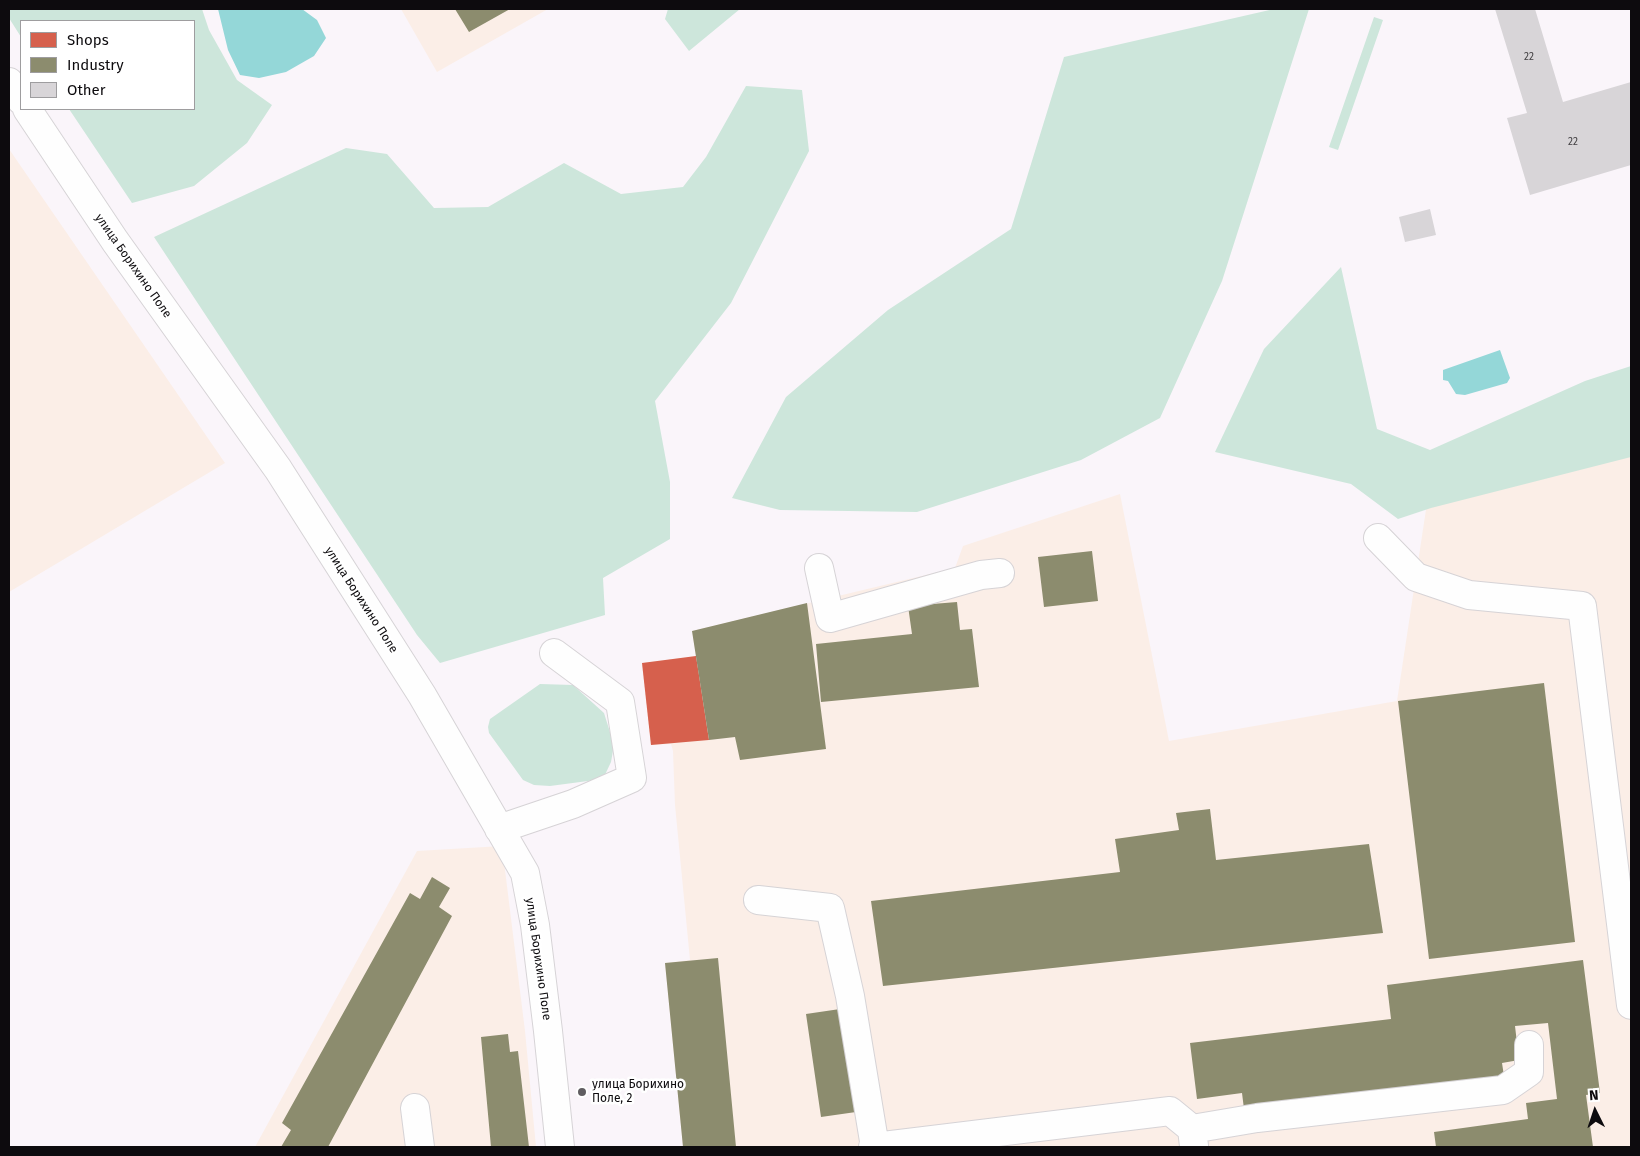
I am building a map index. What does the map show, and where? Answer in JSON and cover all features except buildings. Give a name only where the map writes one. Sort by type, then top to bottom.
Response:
[{"type":"street","points":[[9,82],[20,98]]},
{"type":"street","name":"улица Борихино Поле","points":[[28,110],[115,241],[278,469],[422,695],[525,873],[530,895],[548,1031],[560,1147]]},
{"type":"street","points":[[1378,538],[1416,577],[1469,595],[1582,606],[1631,1005]]},
{"type":"street","points":[[819,568],[830,618],[981,575],[1000,573]]},
{"type":"street","points":[[498,829],[572,804],[632,778],[620,702],[554,653]]},
{"type":"street","points":[[758,900],[830,908],[850,996],[874,1147],[1170,1111],[1193,1138],[1257,1118],[1503,1090],[1529,1072],[1530,1045]]},
{"type":"street","points":[[415,1108],[420,1147]]},
{"type":"shaded area","points":[[401,9],[548,9],[437,72]]},
{"type":"shaded area","points":[[9,149],[225,463],[9,592]]},
{"type":"shaded area","points":[[1631,450],[1631,1147],[683,1147],[665,963],[690,960],[675,805],[673,751],[671,744],[651,745],[642,663],[696,656],[692,631],[955,568],[963,546],[1120,494],[1169,741],[1397,701],[1427,503]]},
{"type":"shaded area","points":[[502,846],[525,1031],[536,1147],[255,1147],[417,851]]},
{"type":"green space","points":[[9,9],[202,9],[209,30],[237,80],[272,105],[247,143],[194,186],[132,203],[70,110],[195,110],[195,20],[20,20],[20,35],[9,18]]},
{"type":"green space","points":[[668,9],[740,9],[689,51],[665,19]]},
{"type":"green space","points":[[1274,9],[1309,9],[1222,281],[1160,418],[1081,460],[917,512],[780,510],[732,498],[786,397],[888,310],[1011,229],[1064,57]]},
{"type":"green space","points":[[1374,17],[1383,20],[1338,150],[1329,147]]},
{"type":"green space","points":[[746,86],[802,90],[809,151],[731,303],[655,401],[670,482],[670,539],[603,578],[605,615],[440,663],[417,635],[154,237],[346,148],[387,154],[434,208],[488,207],[564,163],[621,194],[683,187],[706,157]]},
{"type":"green space","points":[[1341,267],[1377,429],[1430,450],[1585,381],[1631,366],[1631,457],[1431,508],[1398,519],[1351,484],[1215,452],[1264,349]]},
{"type":"green space","points":[[540,684],[573,685],[604,713],[614,745],[611,762],[603,779],[550,786],[534,785],[523,780],[489,733],[490,719]]},
{"type":"water","points":[[218,9],[302,9],[317,20],[326,38],[314,56],[286,72],[259,78],[240,75],[228,50]]},
{"type":"water","points":[[1500,350],[1510,378],[1507,383],[1465,395],[1456,394],[1448,381],[1443,380],[1443,370]]},
{"type":"place","name":"улица Борихино Поле, 2","points":[[582,1092]]}]
